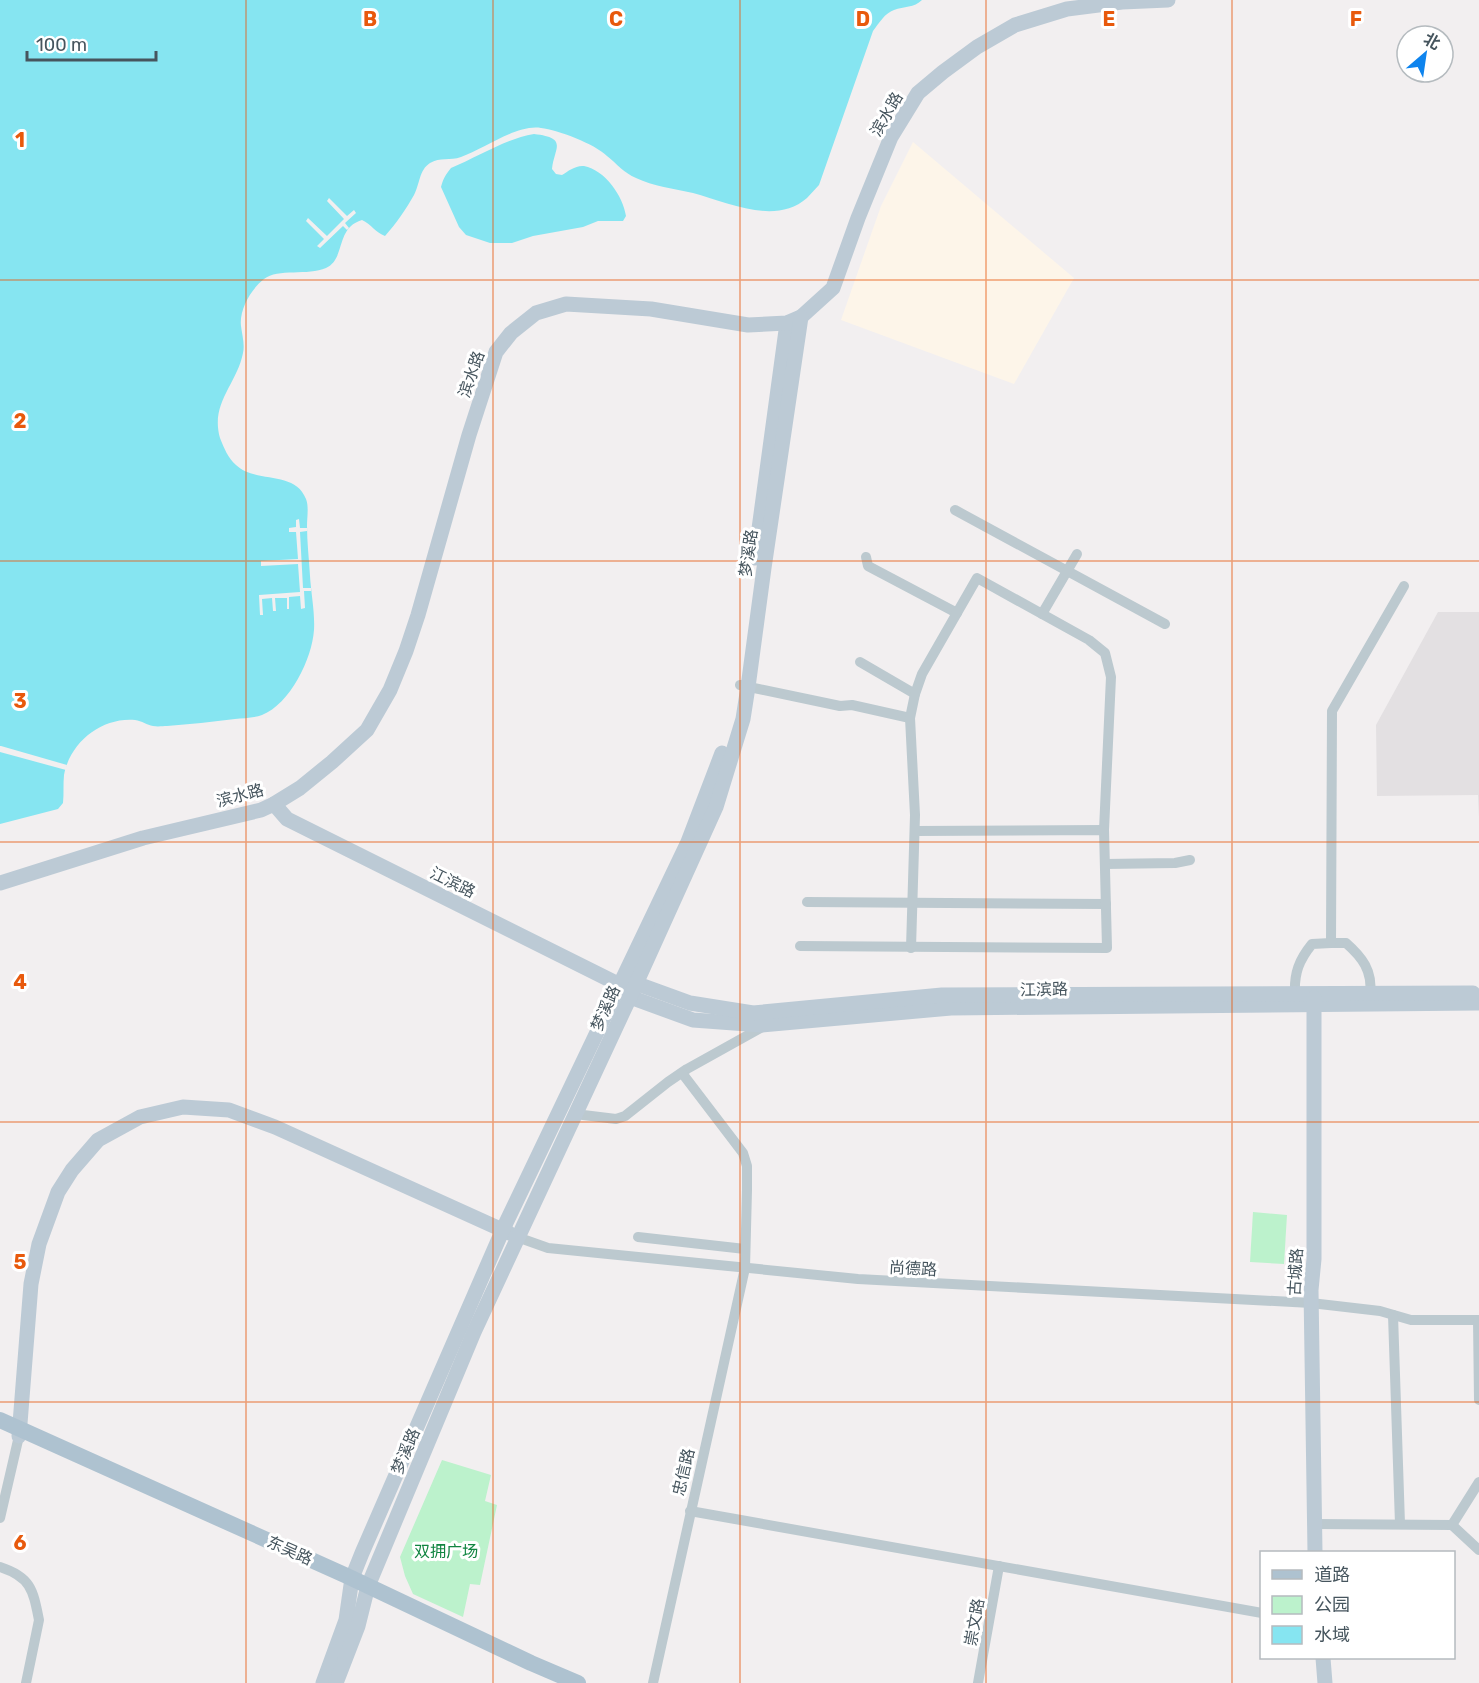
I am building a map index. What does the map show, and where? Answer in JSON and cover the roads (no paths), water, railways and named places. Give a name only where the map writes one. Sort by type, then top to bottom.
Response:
[{"type":"main road","name":"滨水路","points":[[0,883],[143,838],[261,810],[300,788],[333,762],[367,730],[390,690],[406,651],[469,435],[496,352],[511,333],[536,313],[566,304],[651,309],[748,325],[794,320],[818,304],[833,288],[891,137],[918,93],[977,47],[1015,25],[1067,9],[1122,2],[1168,0]]},
{"type":"main road","name":"梦溪路","points":[[336,1683],[358,1626],[359,1586],[575,1114],[704,804],[720,760],[744,686],[754,564],[794,320]]},
{"type":"main road","name":"江滨路","points":[[274,804],[286,819],[693,1020],[768,1024],[951,1008],[1314,1000],[1479,1004]]},
{"type":"main road","name":"梦溪路","points":[[323,1683],[359,1586],[502,1230],[628,988]]},
{"type":"main road","name":"江滨路","points":[[628,988],[690,1003],[753,1013],[942,996],[1295,994],[1314,1000],[1370,994],[1479,993]]},
{"type":"main road","name":"古城路","points":[[1314,1000],[1314,1258],[1311,1303],[1315,1551]]},
{"type":"main road","points":[[20,1432],[31,1284],[39,1244],[58,1192],[72,1170],[98,1140],[140,1117],[183,1107],[229,1110],[275,1127],[517,1237]]},
{"type":"main road","name":"东吴路","points":[[0,1420],[20,1432],[578,1683]]},
{"type":"main road","name":"东吴路","points":[[0,1427],[20,1432]]},
{"type":"main road","name":"东吴路","points":[[359,1586],[560,1683]]},
{"type":"main road","points":[[1323,1659],[1325,1683]]},
{"type":"street","points":[[955,510],[1165,624]]},
{"type":"street","points":[[1042,614],[1077,554]]},
{"type":"street","points":[[866,557],[868,566],[957,613]]},
{"type":"street","points":[[800,946],[911,948],[1107,948],[1104,830],[1111,677],[1105,653],[1089,640],[977,578],[922,674],[915,694],[910,721],[915,831],[911,948]]},
{"type":"street","points":[[1331,943],[1332,711],[1404,586]]},
{"type":"street","points":[[860,662],[915,694]]},
{"type":"street","points":[[744,686],[840,706],[846,710],[889,722],[910,721]]},
{"type":"street","points":[[915,831],[1104,830]]},
{"type":"street","points":[[1105,864],[1174,863],[1190,860]]},
{"type":"street","points":[[807,902],[1106,904]]},
{"type":"street","points":[[1295,994],[1294,977],[1302,957],[1312,944],[1331,943],[1346,943],[1363,958],[1371,985],[1370,994]]},
{"type":"street","points":[[575,1114],[616,1119],[625,1116],[681,1073],[768,1024]]},
{"type":"street","name":"忠信路","points":[[653,1683],[745,1268],[747,1166],[743,1153],[681,1073]]},
{"type":"street","name":"尚德路","points":[[517,1237],[548,1248],[870,1280],[1311,1303],[1380,1311],[1411,1320],[1479,1320]]},
{"type":"street","points":[[638,1237],[745,1249]]},
{"type":"street","points":[[1393,1315],[1400,1524]]},
{"type":"street","points":[[1479,1320],[1479,1401]]},
{"type":"street","points":[[0,1518],[20,1432]]},
{"type":"street","points":[[1452,1525],[1479,1482]]},
{"type":"street","points":[[690,1511],[1260,1613]]},
{"type":"street","points":[[1314,1524],[1452,1525],[1479,1550]]},
{"type":"street","name":"崇文路","points":[[978,1683],[999,1566]]},
{"type":"street","points":[[0,1567],[16,1572],[26,1580],[37,1610],[39,1620],[26,1683]]},
{"type":"water","points":[[0,0],[922,0],[912,6],[891,11],[873,31],[819,185],[807,198],[794,206],[766,211],[751,209],[649,183],[628,174],[601,151],[585,142],[557,132],[532,128],[511,133],[461,157],[430,163],[424,169],[408,206],[385,236],[362,220],[348,230],[336,258],[326,268],[311,272],[277,274],[259,283],[250,294],[242,313],[243,353],[221,404],[218,426],[225,449],[236,465],[244,471],[293,484],[301,490],[306,499],[314,630],[304,667],[282,701],[259,716],[159,726],[135,720],[123,720],[100,727],[80,742],[67,763],[63,803],[58,809],[0,824]]},
{"type":"water","points":[[534,134],[556,141],[552,169],[556,174],[562,175],[575,167],[584,166],[592,168],[606,178],[621,200],[626,216],[623,221],[598,221],[583,227],[533,236],[512,243],[490,243],[466,235],[459,227],[441,187],[448,172],[451,168],[502,144]]},
{"type":"park label","name":"双拥广场","points":[[446,1551]]}]
